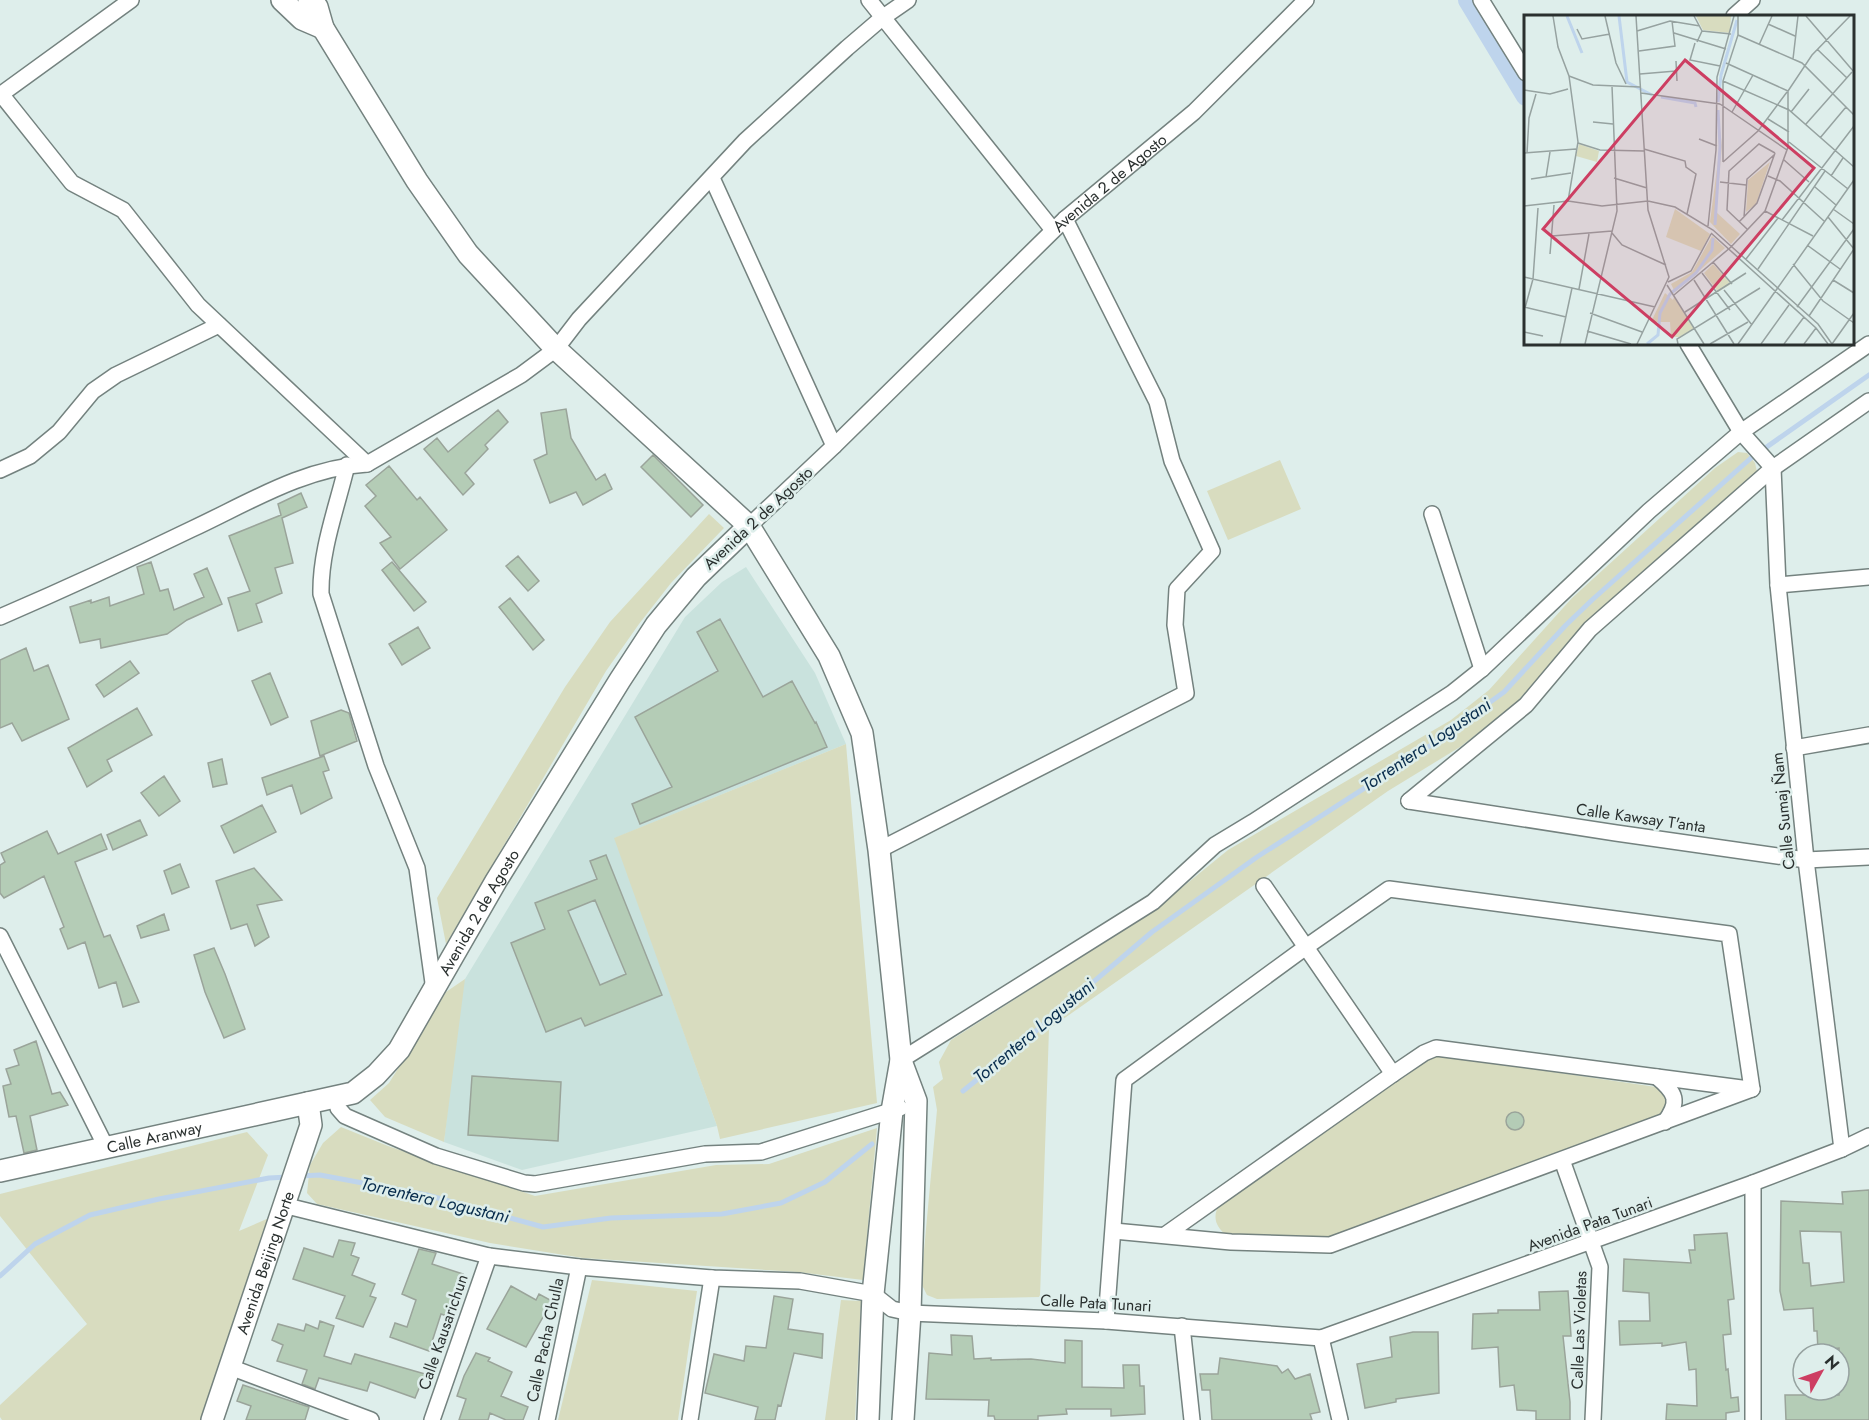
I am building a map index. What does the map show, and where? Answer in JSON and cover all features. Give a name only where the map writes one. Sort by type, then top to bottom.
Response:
[{"type":"main road","points":[[282,0],[314,7],[323,28],[417,181],[468,254],[556,349],[748,526],[829,656],[862,733],[879,850],[901,1060],[916,1101],[910,1313],[903,1420]]},
{"type":"main road","name":"Avenida 2 de Agosto","points":[[308,1103],[353,1093],[376,1075],[399,1050],[496,881],[650,634],[696,577],[748,526]]},
{"type":"main road","points":[[868,1420],[873,1294],[892,1111],[901,1060]]},
{"type":"main road","name":"Calle Aranway","points":[[0,1171],[308,1103]]},
{"type":"main road","name":"Avenida Beijing Norte","points":[[212,1420],[311,1125],[308,1103]]},
{"type":"street","points":[[131,0],[1,94],[72,183],[123,210],[198,305],[366,464]]},
{"type":"street","points":[[869,0],[1053,230]]},
{"type":"street","points":[[0,617],[84,581],[304,476],[347,465],[366,464],[521,375],[556,349],[579,319],[745,141],[882,18],[908,0]]},
{"type":"street","name":"Avenida 2 de Agosto","points":[[748,526],[834,446],[1053,230],[1194,112],[1306,0]]},
{"type":"street","points":[[1481,0],[1524,70]]},
{"type":"street","points":[[1735,15],[1748,1]]},
{"type":"street","points":[[712,178],[834,446]]},
{"type":"street","points":[[879,850],[1186,693],[1175,625],[1177,589],[1212,551],[1172,461],[1157,402],[1065,219]]},
{"type":"street","points":[[0,470],[30,456],[59,432],[93,391],[116,375],[219,325]]},
{"type":"street","points":[[901,1060],[1153,902],[1215,845],[1452,693],[1482,669],[1649,511],[1741,432],[1869,344]]},
{"type":"street","points":[[1689,345],[1741,432],[1764,458],[1869,401]]},
{"type":"street","name":"Calle Sumaj Ñam","points":[[1764,458],[1806,860],[1842,1149]]},
{"type":"street","name":"Calle Kawsay T'anta","points":[[1764,458],[1590,629],[1526,705],[1409,801],[1806,860],[1869,856]]},
{"type":"street","points":[[347,465],[325,553],[321,594],[376,766],[417,868],[434,990]]},
{"type":"street","points":[[1432,514],[1482,669]]},
{"type":"street","points":[[1778,585],[1869,577]]},
{"type":"street","points":[[1794,748],[1869,735]]},
{"type":"street","points":[[1264,886],[1393,1074]]},
{"type":"street","points":[[1106,1321],[1124,1080],[1389,889],[1729,934],[1752,1089]]},
{"type":"street","points":[[0,936],[106,1147]]},
{"type":"street","points":[[1165,1235],[1393,1074],[1424,1053],[1436,1048],[1752,1089]]},
{"type":"street","points":[[1657,1077],[1667,1085],[1675,1100],[1673,1110],[1665,1122]]},
{"type":"street","points":[[1114,1231],[1231,1242],[1330,1245],[1752,1089]]},
{"type":"street","points":[[336,1096],[338,1108],[345,1116],[436,1156],[524,1183],[535,1184],[705,1154],[761,1152],[892,1111],[916,1101]]},
{"type":"street","name":"Avenida Pata Tunari","points":[[1321,1338],[1754,1184],[1869,1136]]},
{"type":"street","name":"Calle Las Violetas","points":[[1562,1160],[1600,1267],[1593,1420]]},
{"type":"street","points":[[1753,1420],[1754,1184]]},
{"type":"street","points":[[283,1205],[489,1256],[579,1267],[712,1278],[800,1281],[873,1294]]},
{"type":"street","name":"Calle Kausarichun","points":[[432,1420],[489,1256]]},
{"type":"street","name":"Calle Pacha Chulla","points":[[547,1420],[579,1267]]},
{"type":"street","points":[[690,1420],[712,1278]]},
{"type":"street","name":"Calle Pata Tunari","points":[[873,1294],[892,1309],[910,1313],[1106,1321],[1321,1338]]},
{"type":"street","points":[[1182,1326],[1192,1420]]},
{"type":"street","points":[[1321,1338],[1340,1420]]},
{"type":"street","points":[[230,1367],[371,1420]]},
{"type":"shaded area","points":[[1738,452],[1747,453],[1755,463],[1757,472],[1586,624],[1513,706],[1460,747],[1388,791],[1049,1029],[1040,1297],[937,1299],[927,1295],[921,1283],[937,1110],[933,1087],[943,1079],[939,1062],[951,1040],[1152,912],[1228,850],[1451,720],[1489,690],[1572,598],[1715,468]]},
{"type":"shaded area","points":[[1280,460],[1301,509],[1228,540],[1207,491]]},
{"type":"shaded area","points":[[709,514],[724,528],[671,583],[606,671],[446,944],[437,898],[565,687],[610,622]]},
{"type":"shaded area","points":[[746,567],[815,673],[846,744],[615,838],[717,1126],[522,1170],[444,1142],[460,994],[465,979],[685,617],[722,582]]},
{"type":"shaded area","points":[[846,744],[877,1103],[720,1139],[614,838]]},
{"type":"shaded area","points":[[465,979],[444,1142],[385,1117],[370,1100],[389,1083],[446,992]]},
{"type":"shaded area","points":[[1437,1055],[1663,1088],[1670,1102],[1662,1115],[1323,1240],[1226,1235],[1219,1228],[1215,1216],[1220,1203],[1428,1058]]},
{"type":"shaded area","points":[[341,1127],[388,1146],[535,1196],[716,1165],[769,1164],[877,1128],[863,1280],[798,1272],[583,1258],[490,1243],[317,1204],[307,1193],[310,1165],[323,1143]]},
{"type":"shaded area","points":[[247,1132],[268,1155],[239,1231],[269,1218],[202,1420],[2,1420],[0,1405],[87,1324],[0,1216],[0,1194]]},
{"type":"shaded area","points":[[592,1280],[697,1291],[678,1420],[558,1420]]},
{"type":"shaded area","points":[[841,1300],[861,1301],[855,1420],[825,1420]]},
{"type":"building","points":[[566,409],[571,438],[596,480],[605,474],[612,489],[583,505],[576,492],[550,503],[534,460],[547,454],[541,413]]},
{"type":"building","points":[[498,410],[508,422],[485,445],[488,449],[465,473],[474,484],[463,495],[424,449],[437,438],[448,452]]},
{"type":"building","points":[[653,455],[703,505],[691,517],[641,467]]},
{"type":"building","points":[[389,466],[417,500],[420,497],[447,530],[400,569],[380,543],[391,537],[365,506],[376,496],[366,485]]},
{"type":"building","points":[[301,493],[307,507],[282,518],[293,563],[275,568],[282,593],[256,604],[262,622],[238,631],[228,598],[250,591],[229,536],[281,515],[278,504]]},
{"type":"building","points":[[518,556],[539,581],[528,591],[506,566]]},
{"type":"building","points":[[151,562],[160,591],[168,589],[174,610],[204,597],[194,574],[207,568],[222,604],[187,620],[167,634],[101,648],[100,639],[80,643],[70,607],[109,597],[110,606],[144,594],[137,567]]},
{"type":"building","points":[[392,562],[426,602],[414,611],[382,570]]},
{"type":"building","points":[[510,598],[544,640],[533,650],[499,607]]},
{"type":"building","points":[[720,619],[763,697],[792,681],[816,722],[827,747],[640,824],[632,804],[672,787],[635,717],[718,671],[697,632]]},
{"type":"building","points":[[418,627],[430,648],[402,665],[389,644]]},
{"type":"building","points":[[26,648],[34,671],[48,665],[69,719],[22,741],[12,723],[0,728],[0,660]]},
{"type":"building","points":[[130,661],[139,673],[104,697],[96,685]]},
{"type":"building","points":[[270,673],[288,717],[271,725],[252,681]]},
{"type":"building","points":[[137,708],[152,735],[107,760],[112,771],[87,787],[68,748]]},
{"type":"building","points":[[341,710],[349,713],[357,741],[320,756],[311,721]]},
{"type":"building","points":[[324,756],[329,770],[323,772],[332,798],[301,814],[292,785],[267,795],[262,778]]},
{"type":"building","points":[[222,759],[227,784],[213,787],[208,763]]},
{"type":"building","points":[[164,776],[180,801],[159,816],[141,793]]},
{"type":"building","points":[[262,805],[276,832],[234,853],[221,826]]},
{"type":"building","points":[[140,820],[147,835],[113,850],[107,835]]},
{"type":"building","points":[[47,831],[58,854],[101,834],[107,849],[75,862],[104,937],[110,935],[139,1002],[123,1007],[116,982],[99,988],[85,942],[68,949],[60,929],[64,927],[44,876],[4,898],[0,893],[0,865],[5,862],[1,853]]},
{"type":"building","points":[[606,855],[662,995],[585,1026],[581,1018],[546,1032],[511,943],[545,929],[535,903],[597,879],[590,861]],"holes":[[[595,900],[626,974],[600,985],[568,911]]]},
{"type":"building","points":[[180,864],[189,887],[172,894],[164,871]]},
{"type":"building","points":[[254,868],[282,900],[257,905],[269,937],[255,946],[247,924],[231,929],[216,881]]},
{"type":"building","points":[[164,914],[169,930],[141,938],[137,926]]},
{"type":"building","points":[[214,948],[245,1029],[224,1038],[205,992],[194,955]]},
{"type":"building","points":[[36,1041],[52,1094],[60,1092],[68,1105],[30,1116],[37,1150],[24,1153],[16,1116],[9,1117],[3,1086],[11,1084],[6,1069],[19,1065],[14,1050]]},
{"type":"building","points":[[472,1076],[561,1082],[558,1141],[468,1135]]},
{"type":"building","points":[[1515,1112],[1521,1115],[1524,1121],[1521,1127],[1515,1130],[1509,1127],[1506,1121],[1509,1115]]},
{"type":"building","points":[[1869,1190],[1869,1420],[1786,1420],[1785,1395],[1791,1395],[1791,1402],[1851,1402],[1851,1342],[1818,1342],[1817,1331],[1814,1331],[1813,1308],[1784,1310],[1780,1291],[1781,1201],[1843,1204],[1842,1192]],"holes":[[[1800,1231],[1841,1232],[1844,1282],[1811,1286],[1809,1263],[1803,1263]]]},
{"type":"building","points":[[1727,1233],[1734,1299],[1728,1300],[1731,1334],[1723,1335],[1731,1398],[1738,1397],[1739,1411],[1726,1413],[1726,1420],[1666,1420],[1667,1404],[1697,1406],[1696,1369],[1689,1370],[1686,1342],[1662,1346],[1662,1343],[1620,1345],[1619,1321],[1650,1321],[1649,1293],[1623,1291],[1624,1259],[1691,1263],[1689,1250],[1695,1250],[1694,1235]]},
{"type":"building","points":[[339,1240],[355,1243],[351,1255],[359,1258],[352,1275],[375,1284],[370,1296],[376,1298],[363,1327],[336,1318],[345,1296],[293,1279],[304,1248],[333,1257]]},
{"type":"building","points":[[419,1249],[436,1253],[432,1264],[463,1274],[447,1316],[441,1314],[429,1351],[390,1337],[395,1323],[407,1327],[416,1300],[402,1294]]},
{"type":"building","points":[[511,1286],[536,1300],[539,1294],[552,1301],[526,1347],[487,1329]]},
{"type":"building","points":[[1568,1291],[1571,1336],[1563,1336],[1570,1420],[1536,1420],[1536,1411],[1517,1410],[1514,1385],[1500,1387],[1498,1347],[1472,1349],[1473,1314],[1498,1313],[1498,1310],[1540,1310],[1539,1292]]},
{"type":"building","points":[[774,1296],[793,1299],[788,1329],[823,1334],[822,1358],[794,1353],[781,1406],[778,1405],[775,1420],[755,1420],[758,1407],[705,1393],[714,1354],[744,1361],[746,1346],[766,1348]]},
{"type":"building","points":[[320,1321],[334,1326],[324,1356],[351,1364],[355,1354],[425,1374],[415,1398],[370,1382],[367,1391],[319,1378],[315,1389],[302,1384],[307,1370],[277,1361],[283,1345],[272,1340],[278,1324],[304,1331],[306,1324],[318,1329]]},
{"type":"building","points":[[1413,1332],[1438,1332],[1439,1393],[1396,1399],[1396,1402],[1365,1408],[1357,1364],[1392,1357],[1390,1337]]},
{"type":"building","points":[[951,1335],[972,1336],[974,1359],[991,1358],[991,1360],[1031,1359],[1065,1363],[1065,1340],[1082,1341],[1082,1387],[1124,1388],[1123,1365],[1139,1365],[1140,1386],[1144,1386],[1145,1414],[1111,1416],[1111,1409],[1066,1409],[1067,1414],[1038,1416],[1038,1420],[995,1420],[994,1416],[988,1416],[989,1400],[926,1399],[929,1353],[952,1355]]},
{"type":"building","points":[[476,1353],[490,1358],[488,1361],[512,1372],[501,1396],[528,1407],[523,1420],[506,1420],[490,1413],[488,1420],[459,1420],[466,1399],[457,1396]]},
{"type":"building","points":[[1220,1358],[1277,1366],[1282,1373],[1288,1369],[1295,1379],[1310,1374],[1320,1412],[1310,1414],[1312,1420],[1212,1420],[1210,1390],[1202,1390],[1200,1374],[1218,1374]]},
{"type":"building","points":[[243,1385],[309,1407],[305,1420],[246,1420],[251,1406],[237,1401]]},
{"type":"waterway","points":[[1468,0],[1524,93]]},
{"type":"waterway","name":"Torrentera Logustani","points":[[963,1091],[1152,932],[1257,857],[1424,750],[1504,692],[1592,600],[1751,458],[1869,375]]},
{"type":"waterway","name":"Torrentera Logustani","points":[[300,1176],[320,1175],[427,1195],[543,1227],[611,1218],[722,1214],[781,1203],[825,1182],[872,1144]]},
{"type":"waterway","name":"Torrentera Logustani","points":[[0,1276],[35,1244],[90,1215],[159,1199],[269,1178],[288,1177]]}]
